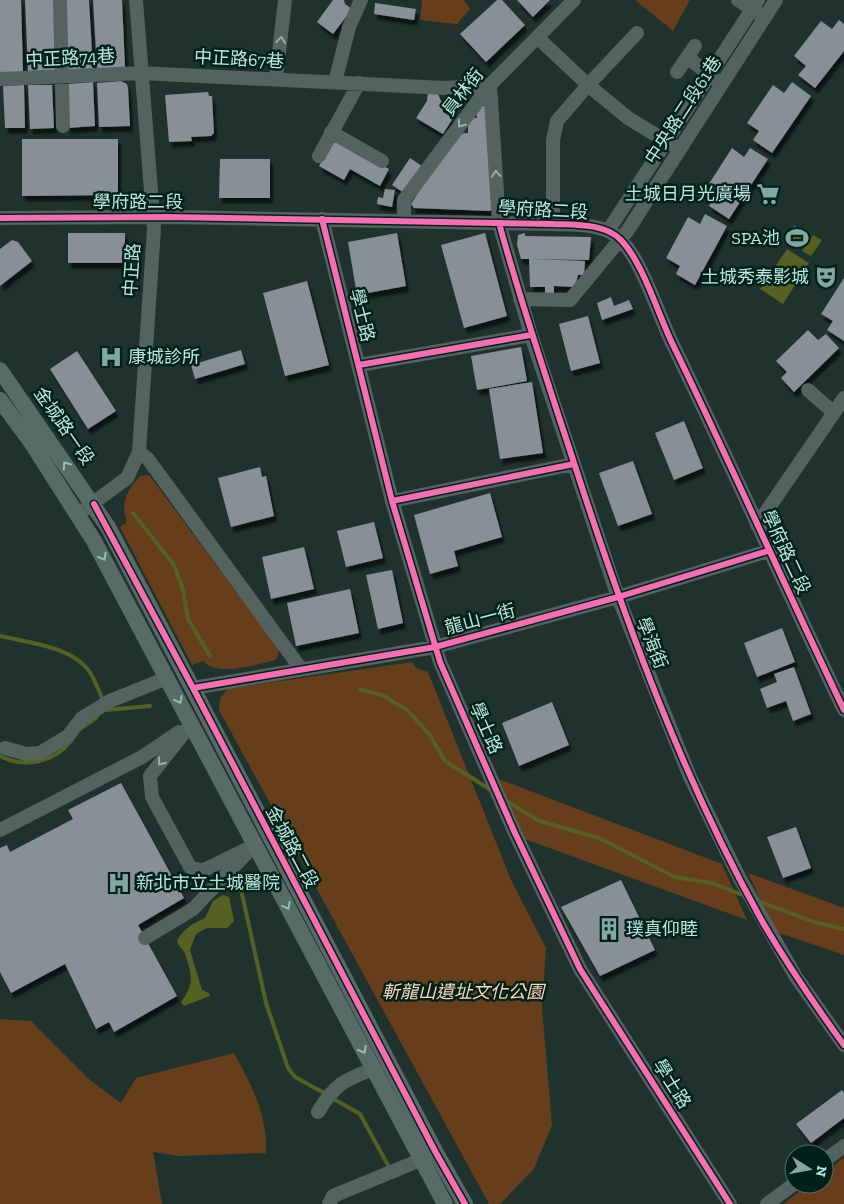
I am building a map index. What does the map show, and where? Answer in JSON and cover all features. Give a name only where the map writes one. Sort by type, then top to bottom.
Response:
[{"type":"main road","name":"金城路一段","points":[[0,370],[94,504]]},
{"type":"main road","name":"金城路一段","points":[[0,400],[31,442],[77,515]]},
{"type":"main road","name":"金城路二段","points":[[94,504],[207,715],[428,1157],[445,1204]]},
{"type":"main road","name":"金城路二段","points":[[77,515],[94,541],[373,1069],[428,1157],[465,1204]]},
{"type":"street","name":"中正路","points":[[77,515],[127,478],[139,452],[154,229],[136,0]]},
{"type":"street","points":[[276,80],[286,0]]},
{"type":"street","points":[[335,82],[349,27],[361,0]]},
{"type":"street","name":"員林街","points":[[404,221],[404,200],[490,85],[574,0]]},
{"type":"street","points":[[738,0],[755,4],[765,17]]},
{"type":"street","name":"中央路二段61巷","points":[[520,299],[570,300],[621,239],[776,0]]},
{"type":"street","points":[[60,2],[64,126]]},
{"type":"street","points":[[608,232],[755,4]]},
{"type":"street","points":[[553,224],[553,140],[556,121],[637,34]]},
{"type":"street","points":[[537,37],[588,85],[628,118],[680,150]]},
{"type":"street","points":[[677,72],[691,52],[710,75],[722,84]]},
{"type":"street","name":"中正路74巷","points":[[0,79],[141,73]]},
{"type":"street","name":"中正路67巷","points":[[141,73],[445,88],[490,85]]},
{"type":"street","points":[[319,156],[359,83]]},
{"type":"street","name":"學海街","points":[[490,85],[499,223],[531,335],[618,597],[690,776],[740,877],[796,977],[844,1045]]},
{"type":"street","points":[[331,132],[382,161]]},
{"type":"street","name":"學府路二段","points":[[0,218],[322,219],[588,225],[621,239],[635,259],[768,551],[844,710]]},
{"type":"street","name":"學士路","points":[[322,219],[392,501],[435,647],[514,830],[580,969],[730,1204]]},
{"type":"street","points":[[359,365],[531,335]]},
{"type":"street","points":[[808,390],[834,413]]},
{"type":"street","points":[[757,525],[844,398]]},
{"type":"street","points":[[139,452],[148,459],[301,669]]},
{"type":"street","points":[[392,501],[574,464]]},
{"type":"street","name":"龍山一街","points":[[193,688],[435,647],[618,597],[768,551]]},
{"type":"street","points":[[5,748],[26,754],[40,753],[68,736],[82,718],[110,701],[167,678]]},
{"type":"street","points":[[0,830],[142,757],[207,715]]},
{"type":"street","points":[[191,724],[150,776],[152,797],[190,867],[202,871],[255,845]]},
{"type":"street","points":[[145,938],[193,909],[255,845]]},
{"type":"street","points":[[318,1112],[332,1090],[346,1080],[373,1069]]},
{"type":"street","points":[[329,1204],[333,1196],[428,1157]]},
{"type":"street","points":[[767,1204],[784,1191]]},
{"type":"green space","points":[[422,0],[464,0],[470,9],[457,24],[420,20]]},
{"type":"green space","points":[[635,0],[690,0],[673,31]]},
{"type":"green space","points":[[149,475],[279,649],[275,660],[247,667],[226,669],[209,666],[203,661],[192,665],[120,527],[127,522],[124,503],[131,487],[140,476]]},
{"type":"green space","name":"斬龍山遺址文化公園","points":[[412,662],[416,668],[428,672],[511,880],[546,948],[542,1007],[552,1125],[534,1169],[500,1204],[489,1204],[219,710],[220,699],[227,689]]},
{"type":"green space","points":[[496,778],[722,864],[747,920],[522,838]]},
{"type":"green space","points":[[748,873],[844,908],[844,955],[776,932]]},
{"type":"green space","points":[[0,1019],[31,1021],[90,1080],[121,1103],[136,1078],[234,1053],[252,1089],[261,1113],[266,1139],[266,1153],[179,1156],[153,1152],[162,1204],[0,1204]]},
{"type":"green space","points":[[844,1158],[844,1204],[783,1204],[796,1194],[834,1194],[834,1166]]},
{"type":"shaded area","name":"SPA池","points":[[794,225],[809,235],[799,249],[785,240]]},
{"type":"shaded area","points":[[813,235],[822,240],[811,256],[802,251]]},
{"type":"shaded area","points":[[787,249],[809,263],[783,304],[760,289]]},
{"type":"shaded area","points":[[223,895],[229,897],[234,921],[227,928],[207,928],[196,934],[190,950],[202,990],[209,993],[210,996],[184,1006],[181,1002],[189,989],[191,973],[185,954],[177,941],[189,927],[205,918],[213,901]]},
{"type":"building","points":[[0,0],[21,0],[23,72],[0,73]]},
{"type":"building","points":[[25,0],[54,0],[57,70],[28,71]]},
{"type":"building","points":[[64,0],[89,0],[93,69],[68,71]]},
{"type":"building","points":[[93,0],[122,0],[125,68],[97,69]]},
{"type":"building","points":[[333,0],[344,0],[345,4],[352,9],[333,34],[317,22]]},
{"type":"building","points":[[497,0],[502,0],[525,25],[486,62],[460,34]]},
{"type":"building","points":[[517,0],[550,0],[533,17]]},
{"type":"building","points":[[375,3],[416,9],[414,20],[374,14]]},
{"type":"building","points":[[839,20],[844,24],[844,51],[815,88],[798,75],[806,66],[794,56],[821,21],[832,29]]},
{"type":"building","points":[[121,81],[127,84],[128,88],[130,126],[99,127],[97,83]]},
{"type":"building","points":[[93,82],[95,126],[67,128],[67,84]]},
{"type":"building","points":[[792,82],[811,96],[772,153],[753,140],[759,131],[747,123],[773,85],[784,93]]},
{"type":"building","points":[[24,85],[25,128],[5,128],[3,86]]},
{"type":"building","points":[[28,85],[52,85],[54,128],[30,129]]},
{"type":"building","points":[[428,89],[436,90],[443,105],[443,112],[453,118],[443,134],[416,118],[427,101]]},
{"type":"building","points":[[208,92],[209,96],[212,96],[214,133],[211,136],[191,137],[192,141],[169,142],[165,95]]},
{"type":"building","points":[[479,106],[489,106],[493,207],[490,211],[414,208],[411,204],[456,134],[468,133],[468,118],[477,118],[476,110],[480,111]]},
{"type":"building","points":[[22,139],[118,139],[118,195],[22,196]]},
{"type":"building","points":[[334,139],[389,169],[380,186],[350,169],[344,180],[319,166]]},
{"type":"building","points":[[732,148],[744,157],[750,148],[768,159],[729,219],[709,206],[715,196],[705,190]]},
{"type":"building","points":[[410,158],[422,166],[404,193],[392,185]]},
{"type":"building","points":[[220,159],[270,159],[270,198],[219,198]]},
{"type":"building","points":[[385,189],[395,190],[392,207],[377,204],[378,197],[383,198]]},
{"type":"building","points":[[705,214],[727,226],[695,285],[676,274],[680,266],[666,258],[688,217],[700,224]]},
{"type":"building","points":[[68,233],[125,233],[125,263],[68,263]]},
{"type":"building","points":[[397,233],[406,286],[357,295],[348,242]]},
{"type":"building","points":[[485,233],[507,316],[464,328],[441,245]]},
{"type":"building","points":[[525,233],[525,236],[591,237],[589,260],[531,259],[585,261],[584,275],[578,275],[575,287],[554,286],[554,295],[545,295],[545,287],[530,287],[529,259],[521,259],[517,245],[518,235]]},
{"type":"building","points":[[12,240],[18,242],[32,261],[0,286],[0,249]]},
{"type":"building","points":[[844,278],[844,341],[827,330],[833,321],[821,314]]},
{"type":"building","points":[[307,281],[329,365],[285,376],[263,293]]},
{"type":"building","points":[[611,297],[614,306],[629,300],[633,309],[602,320],[597,303]]},
{"type":"building","points":[[588,316],[600,363],[571,371],[559,324]]},
{"type":"building","points":[[808,330],[818,340],[826,334],[839,348],[794,392],[781,378],[787,372],[776,361]]},
{"type":"building","points":[[521,347],[527,381],[477,390],[471,356]]},
{"type":"building","points":[[241,350],[245,364],[195,379],[191,365]]},
{"type":"building","points":[[77,351],[116,411],[88,429],[50,369]]},
{"type":"building","points":[[532,382],[543,453],[500,459],[489,389]]},
{"type":"building","points":[[684,421],[703,468],[674,480],[655,433]]},
{"type":"building","points":[[633,461],[652,514],[618,526],[599,473]]},
{"type":"building","points":[[260,467],[262,477],[266,476],[274,516],[231,527],[218,478]]},
{"type":"building","points":[[490,493],[502,537],[454,551],[458,566],[430,574],[414,515]]},
{"type":"building","points":[[374,522],[383,558],[346,567],[337,531]]},
{"type":"building","points":[[304,547],[314,589],[271,599],[262,557]]},
{"type":"building","points":[[392,570],[403,623],[378,629],[366,575]]},
{"type":"building","points":[[350,589],[359,633],[296,646],[287,603]]},
{"type":"building","points":[[782,628],[795,662],[757,677],[744,643]]},
{"type":"building","points":[[794,667],[811,714],[793,721],[786,701],[767,708],[760,689],[777,682],[774,674]]},
{"type":"building","points":[[552,702],[569,745],[519,766],[502,723]]},
{"type":"building","name":"新北市立土城醫院","points":[[121,783],[184,898],[138,925],[177,996],[114,1032],[109,1022],[96,1029],[65,964],[11,993],[0,972],[0,848],[7,845],[10,852],[73,819],[68,810]]},
{"type":"building","points":[[796,827],[811,868],[783,878],[767,837]]},
{"type":"building","name":"璞真仰睦","points":[[621,880],[655,950],[600,976],[561,907]]},
{"type":"building","points":[[842,1090],[844,1093],[844,1118],[811,1143],[796,1124]]},
{"type":"waterway","points":[[133,513],[174,565],[183,590],[188,619],[210,656]]},
{"type":"waterway","points":[[0,636],[50,647],[74,657],[91,674],[104,703]]},
{"type":"waterway","points":[[360,689],[384,696],[407,710],[429,734],[445,761],[491,790]]},
{"type":"waterway","points":[[106,710],[150,706]]},
{"type":"waterway","points":[[80,729],[97,717]]},
{"type":"waterway","points":[[0,756],[19,762],[39,761],[56,754],[71,741]]},
{"type":"waterway","points":[[505,800],[539,821],[599,838],[675,877],[712,883],[745,896]]},
{"type":"waterway","points":[[238,876],[266,1003],[288,1068],[295,1077],[326,1094]]},
{"type":"waterway","points":[[758,901],[814,922],[844,929]]},
{"type":"waterway","points":[[332,1098],[360,1114],[390,1169]]},
{"type":"cycle path","points":[[0,218],[168,217],[553,224],[589,226],[607,230],[614,234],[629,250],[643,275],[673,345],[844,710]]},
{"type":"cycle path","points":[[322,219],[392,501],[440,662],[514,831],[580,969],[730,1204]]},
{"type":"cycle path","points":[[499,223],[527,317],[596,530],[637,644],[682,757],[733,867],[762,921],[801,984],[844,1045]]},
{"type":"cycle path","points":[[359,365],[531,335]]},
{"type":"cycle path","points":[[392,501],[574,464]]},
{"type":"cycle path","points":[[94,504],[193,688],[436,1153],[465,1204]]},
{"type":"cycle path","points":[[193,688],[435,647],[618,597],[768,551]]},
{"type":"place","name":"土城日月光廣場","points":[[768,194]]},
{"type":"place","name":"SPA池","points":[[797,238]]},
{"type":"place","name":"土城秀泰影城","points":[[826,277]]},
{"type":"place","name":"康城診所","points":[[111,357]]},
{"type":"place","name":"新北市立土城醫院","points":[[119,883]]},
{"type":"place","name":"璞真仰睦","points":[[609,929]]}]
